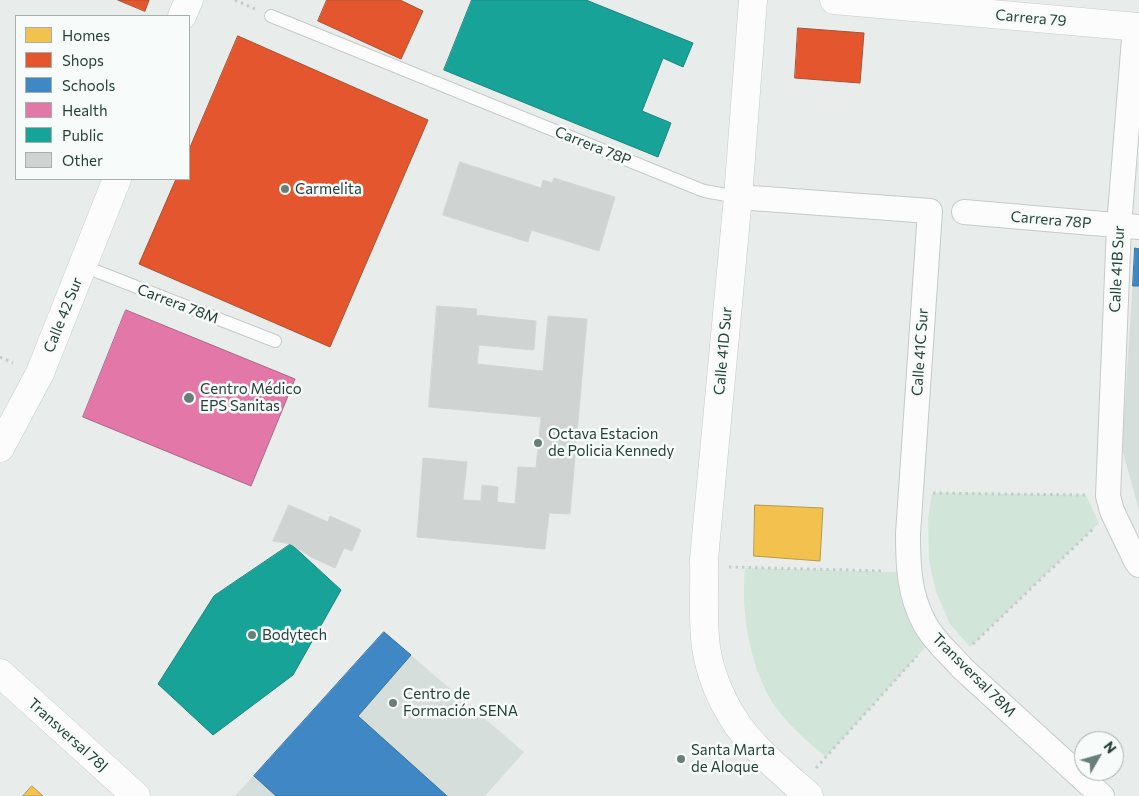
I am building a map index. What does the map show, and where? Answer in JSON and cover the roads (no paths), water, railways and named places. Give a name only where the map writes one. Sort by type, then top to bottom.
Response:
[{"type":"street","points":[[182,15],[189,0]]},
{"type":"street","name":"Calle 41D Sur","points":[[753,0],[738,197],[704,566],[706,649],[724,700],[739,727],[754,746],[804,791]]},
{"type":"street","name":"Carrera 79","points":[[834,0],[1137,27]]},
{"type":"street","name":"Calle 41B Sur","points":[[1137,27],[1129,226],[1110,504],[1139,565]]},
{"type":"street","name":"Calle 42 Sur","points":[[0,448],[40,373],[118,180]]},
{"type":"street","name":"Carrera 78P","points":[[738,197],[930,212]]},
{"type":"street","name":"Calle 41C Sur","points":[[911,493],[930,212]]},
{"type":"street","name":"Carrera 78P","points":[[964,212],[1129,226]]},
{"type":"street","name":"Transversal 78M","points":[[911,493],[908,572],[914,600],[925,625],[955,660],[1102,796]]},
{"type":"street","name":"Transversal 78J","points":[[0,673],[136,796]]},
{"type":"lane","name":"Carrera 78P","points":[[271,16],[704,191],[738,197]]},
{"type":"lane","name":"Carrera 78M","points":[[82,266],[274,341]]},
{"type":"place","name":"Carmelita","points":[[285,189]]},
{"type":"place","name":"Centro Médico EPS Sanitas","points":[[189,398]]},
{"type":"place","name":"Octava Estacion de Policia Kennedy","points":[[538,443]]},
{"type":"place","name":"Bodytech","points":[[252,635]]},
{"type":"place","name":"Centro de Formación SENA","points":[[393,703]]},
{"type":"place","name":"Santa Marta de Aloque","points":[[681,759]]}]
